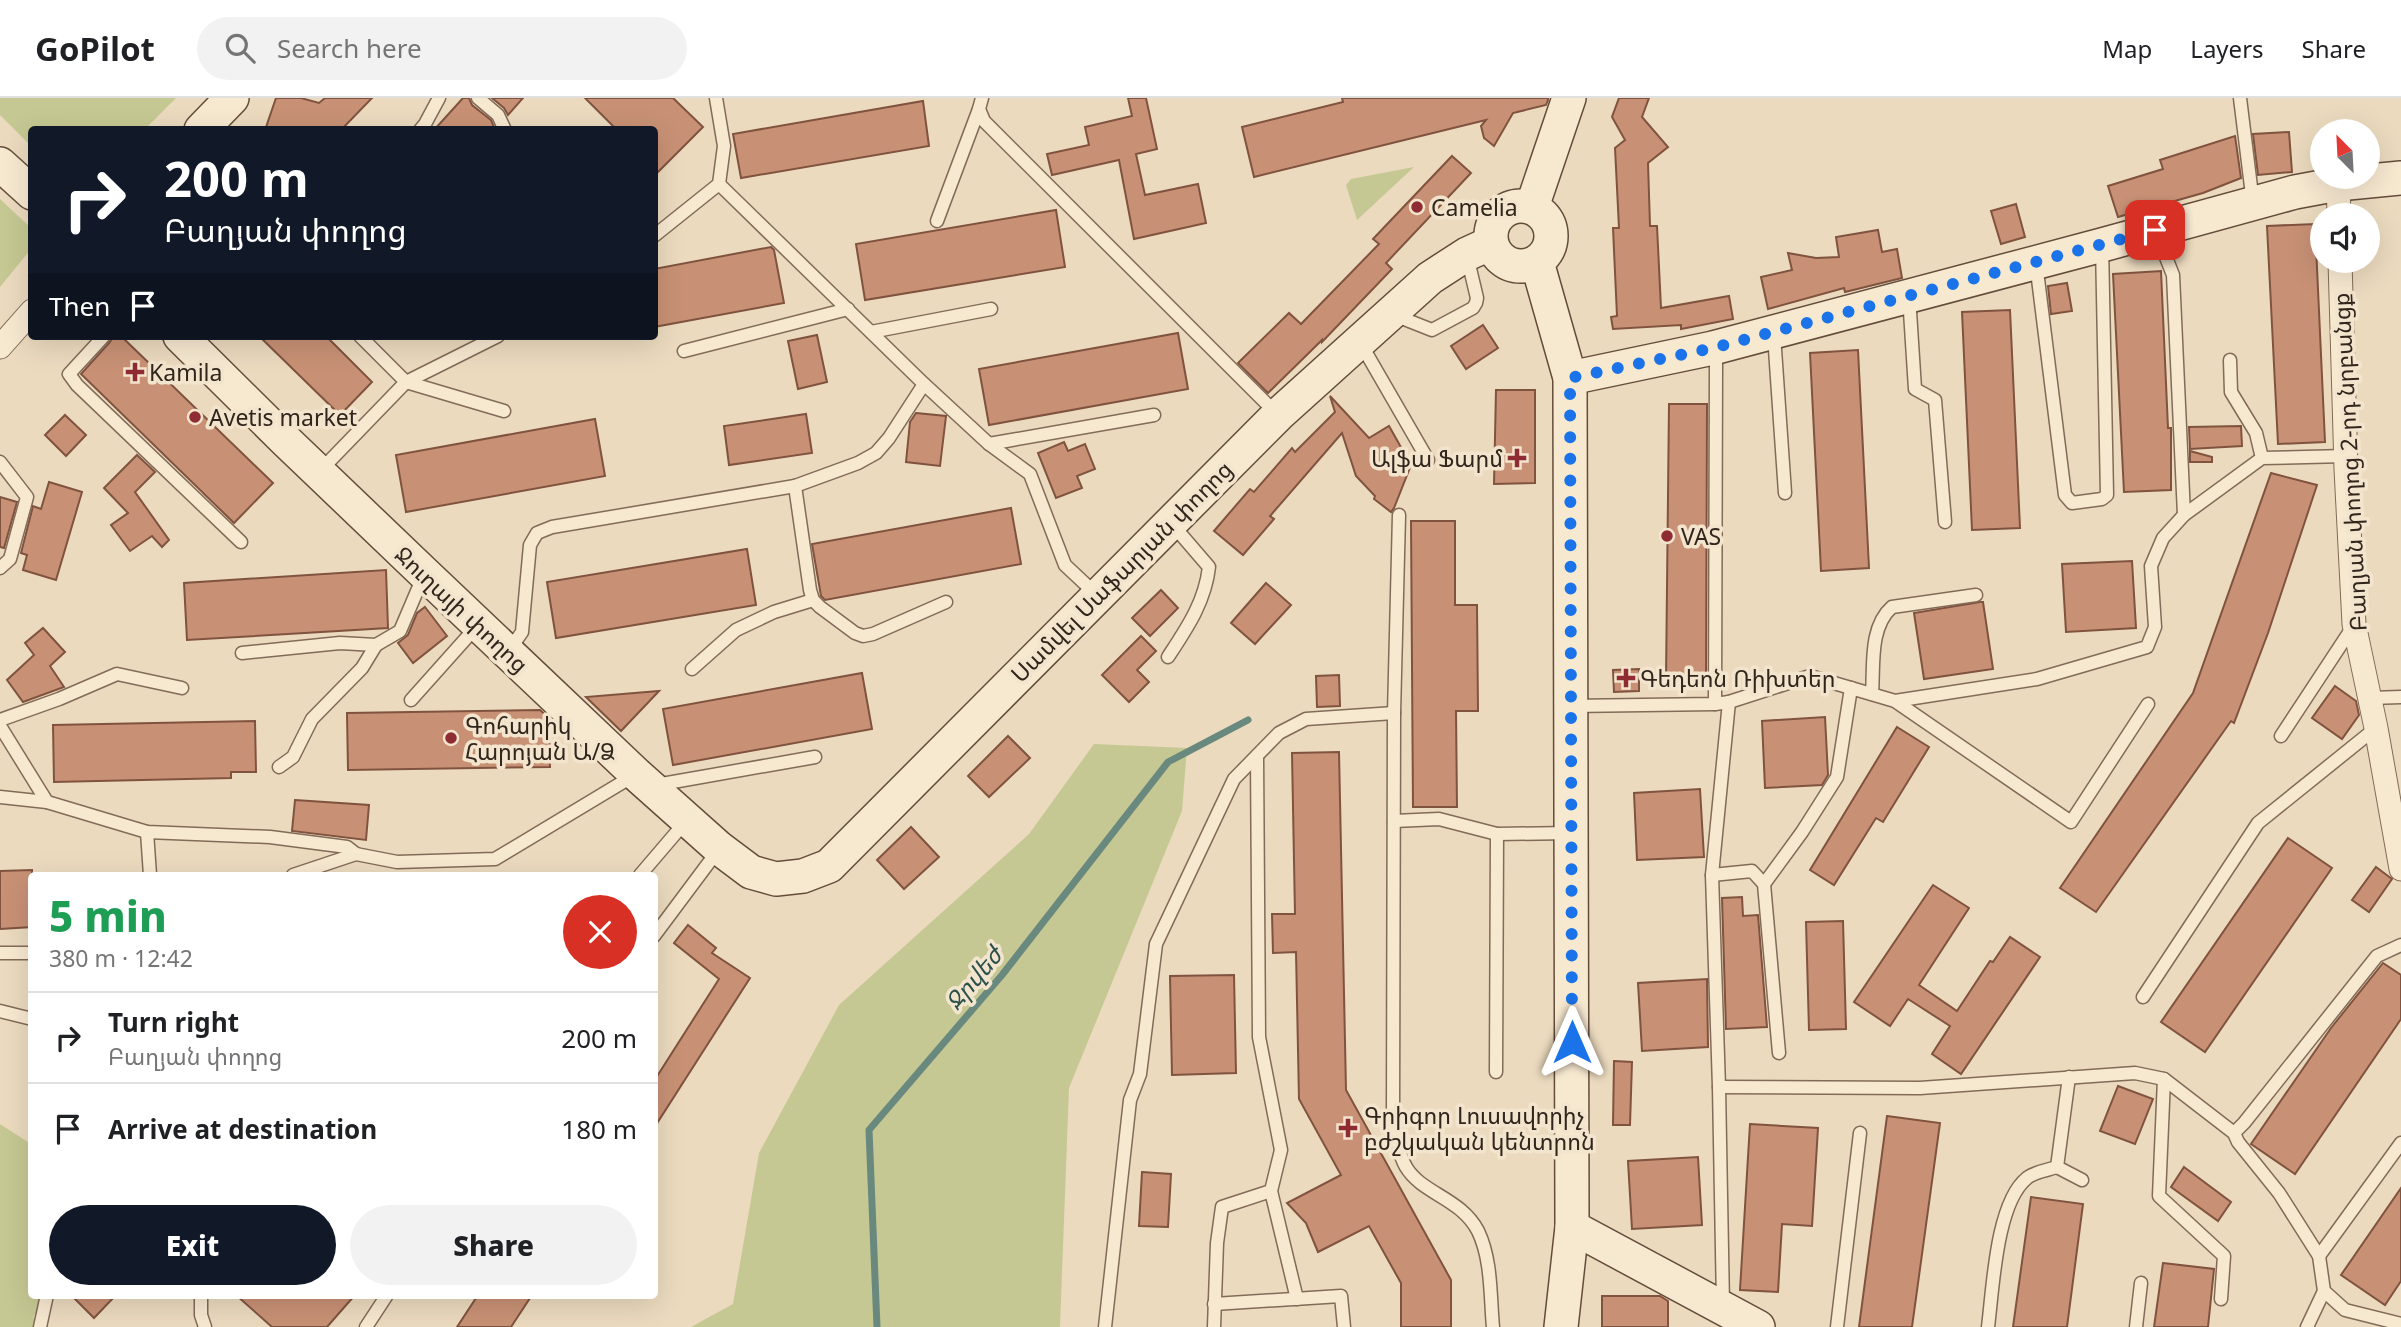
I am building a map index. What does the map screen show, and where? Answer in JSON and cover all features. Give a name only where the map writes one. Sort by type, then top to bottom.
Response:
[{"type":"street","points":[[1532,207],[1569,98]]},
{"type":"street","points":[[0,164],[28,189]]},
{"type":"street","points":[[1570,378],[1713,348],[2253,203],[2338,199],[2401,178]]},
{"type":"street","points":[[1522,205],[1532,207],[1540,212],[1550,228],[1549,247],[1537,262],[1528,265],[1509,264],[1494,252],[1479,248],[1492,224],[1504,210],[1522,205]]},
{"type":"street","name":"Սամվել Սաֆարյան փողոց","points":[[751,872],[776,879],[803,876],[830,866],[1278,415],[1430,278],[1479,248]]},
{"type":"street","points":[[1537,262],[1570,378],[1572,1227],[1561,1327]]},
{"type":"street","name":"Բաղյան փողոց 2-րդ նրբանցք","points":[[2340,273],[2354,624],[2401,869]]},
{"type":"street","points":[[0,347],[28,316]]},
{"type":"street","name":"Ջուղայի փողոց","points":[[184,340],[424,573],[643,780],[719,848],[751,872]]},
{"type":"street","points":[[1572,1227],[1742,1321]]},
{"type":"lane","points":[[423,126],[439,98]]},
{"type":"lane","points":[[478,98],[498,115],[503,126]]},
{"type":"lane","points":[[658,233],[719,184],[724,146],[716,98]]},
{"type":"lane","points":[[2239,98],[2253,203]]},
{"type":"lane","points":[[937,221],[980,103]]},
{"type":"lane","points":[[980,103],[984,121],[1278,415]]},
{"type":"lane","points":[[719,184],[924,384],[989,444],[1030,474],[1065,565],[1097,595]]},
{"type":"lane","points":[[2155,230],[2173,275],[2184,515]]},
{"type":"lane","points":[[2036,263],[2065,495],[2073,503],[2102,499],[2107,495],[2102,245]]},
{"type":"lane","points":[[1390,313],[1432,330],[1473,308],[1478,298],[1479,248]]},
{"type":"lane","points":[[1909,296],[1915,389],[1935,400],[1945,522]]},
{"type":"lane","points":[[684,351],[848,309]]},
{"type":"lane","points":[[871,332],[991,309]]},
{"type":"lane","points":[[1774,331],[1785,493]]},
{"type":"lane","points":[[100,340],[69,374],[77,385],[241,542]]},
{"type":"lane","points":[[364,340],[406,382],[504,411]]},
{"type":"lane","points":[[319,472],[406,382],[490,340]]},
{"type":"lane","points":[[1359,341],[1428,460]]},
{"type":"lane","points":[[1713,348],[1716,364],[1715,704]]},
{"type":"lane","points":[[2230,360],[2231,392],[2256,433],[2262,458]]},
{"type":"lane","points":[[508,652],[522,632],[530,545],[537,533],[552,527],[795,486],[858,463],[876,453],[889,438],[924,384]]},
{"type":"lane","points":[[989,444],[1154,415]]},
{"type":"lane","points":[[1895,702],[2037,679],[2147,647],[2155,627],[2151,566],[2162,538],[2184,515],[2262,458],[2346,456]]},
{"type":"lane","points":[[0,462],[27,497],[10,559],[0,568]]},
{"type":"lane","points":[[795,486],[813,600],[846,627],[863,636],[873,634],[946,603]]},
{"type":"lane","points":[[1399,515],[1394,713],[1393,1115],[1398,1150],[1407,1170],[1424,1185],[1458,1206],[1477,1230],[1487,1258],[1493,1327]]},
{"type":"lane","points":[[1168,657],[1193,619],[1207,586],[1209,567],[1170,521]]},
{"type":"lane","points":[[279,767],[293,757],[312,719],[362,668],[376,645],[400,631],[424,573]]},
{"type":"lane","points":[[1872,694],[1877,630],[1882,617],[1892,607],[1976,595]]},
{"type":"lane","points":[[692,668],[736,630],[774,612],[813,600]]},
{"type":"lane","points":[[2281,736],[2354,624]]},
{"type":"lane","points":[[411,700],[479,625]]},
{"type":"lane","points":[[242,653],[340,643],[376,645]]},
{"type":"lane","points":[[0,720],[117,674],[182,688]]},
{"type":"lane","points":[[1570,706],[1715,704],[1810,676],[1895,702],[2071,822],[2148,704]]},
{"type":"lane","points":[[1779,1053],[1765,884],[1836,777],[1851,688]]},
{"type":"lane","points":[[2370,698],[2401,697]]},
{"type":"lane","points":[[1729,702],[1712,875],[1719,1087],[1742,1321]]},
{"type":"lane","points":[[1105,1327],[1130,1100],[1140,1074],[1156,944],[1234,779],[1279,733],[1306,719],[1394,713]]},
{"type":"lane","points":[[0,726],[47,802]]},
{"type":"lane","points":[[2143,997],[2258,823],[2376,728]]},
{"type":"lane","points":[[1257,756],[1259,1037],[1281,1150],[1271,1191],[1297,1299]]},
{"type":"lane","points":[[0,797],[47,802],[147,832],[270,837],[347,847],[356,854],[397,862],[495,859],[643,780],[815,757]]},
{"type":"lane","points":[[1394,821],[1439,819],[1497,834],[1571,833]]},
{"type":"lane","points":[[643,872],[687,820]]},
{"type":"lane","points":[[147,832],[149,872]]},
{"type":"lane","points":[[1496,1072],[1497,834]]},
{"type":"lane","points":[[658,931],[719,848]]},
{"type":"lane","points":[[302,872],[356,854]]},
{"type":"lane","points":[[1712,875],[1752,871],[1765,884]]},
{"type":"lane","points":[[2234,1133],[2377,956],[2401,945]]},
{"type":"lane","points":[[0,953],[28,953]]},
{"type":"lane","points":[[0,1011],[28,1017]]},
{"type":"lane","points":[[1719,1087],[1920,1088],[2135,1073],[2164,1079],[2234,1133],[2238,1142],[2279,1193],[2319,1256],[2324,1291],[2307,1327]]},
{"type":"lane","points":[[2057,1167],[2069,1077]]},
{"type":"lane","points":[[2164,1079],[2159,1196],[2224,1256],[2221,1300]]},
{"type":"lane","points":[[1837,1327],[1860,1133]]},
{"type":"lane","points":[[2319,1256],[2401,1143]]},
{"type":"lane","points":[[1988,1327],[2003,1221],[2009,1201],[2028,1177],[2057,1167],[2082,1180]]},
{"type":"lane","points":[[1214,1327],[1217,1243],[1222,1207],[1271,1191]]},
{"type":"lane","points":[[2136,1327],[2141,1283]]},
{"type":"lane","points":[[2324,1291],[2345,1310],[2401,1324]]},
{"type":"lane","points":[[1214,1304],[1341,1296],[1344,1327]]},
{"type":"lane","points":[[40,1327],[46,1299]]},
{"type":"lane","points":[[201,1299],[201,1315],[205,1327]]},
{"type":"lane","points":[[366,1327],[384,1299]]},
{"type":"green space","points":[[0,98],[176,98],[148,126],[28,126],[28,143],[0,115]]},
{"type":"green space","points":[[1414,167],[1357,220],[1346,185],[1351,179]]},
{"type":"green space","points":[[0,199],[28,225],[28,253],[0,287]]},
{"type":"green space","points":[[1094,744],[1187,748],[1182,811],[1069,1088],[1060,1327],[691,1327],[733,1304],[759,1153],[839,1005],[1029,834]]},
{"type":"green space","points":[[0,1124],[28,1142],[28,1299],[47,1299],[33,1317],[43,1327],[0,1327]]},
{"type":"building","points":[[276,98],[301,98],[319,103],[325,98],[372,98],[345,126],[266,126]]},
{"type":"building","points":[[463,98],[469,98],[472,105],[491,120],[493,126],[438,126]]},
{"type":"building","points":[[492,98],[523,98],[508,115]]},
{"type":"building","points":[[585,98],[673,98],[703,127],[658,172],[658,126],[613,126]]},
{"type":"building","points":[[1128,98],[1146,98],[1157,149],[1136,154],[1145,195],[1198,184],[1206,223],[1134,239],[1119,160],[1052,175],[1047,154],[1089,145],[1085,127],[1132,116]]},
{"type":"building","points":[[1342,98],[1548,100],[1546,105],[1513,113],[1494,146],[1484,138],[1481,126],[1486,120],[1254,177],[1242,127],[1343,102]]},
{"type":"building","points":[[1619,98],[1649,98],[1642,117],[1668,147],[1648,163],[1650,226],[1657,226],[1661,308],[1729,296],[1733,319],[1681,329],[1681,325],[1613,329],[1611,317],[1617,316],[1613,228],[1619,228],[1615,148],[1625,140],[1612,117]]},
{"type":"building","points":[[923,101],[929,146],[741,178],[733,134]]},
{"type":"building","points":[[2289,132],[2292,172],[2258,175],[2253,134]]},
{"type":"building","points":[[2235,136],[2241,178],[2203,193],[2118,217],[2108,186],[2163,169],[2160,160]]},
{"type":"building","points":[[1452,156],[1471,173],[1386,263],[1392,269],[1322,342],[1268,393],[1238,363],[1289,313],[1301,324],[1379,244],[1373,239]]},
{"type":"building","points":[[2016,204],[2025,237],[2001,244],[1991,211]]},
{"type":"building","points":[[1056,210],[1065,267],[865,300],[856,244]]},
{"type":"building","points":[[2310,224],[2310,273],[2317,273],[2325,442],[2278,444],[2267,226]]},
{"type":"building","points":[[1878,230],[1882,252],[1897,249],[1902,278],[1845,292],[1844,288],[1768,309],[1761,277],[1792,270],[1788,253],[1816,258],[1839,257],[1836,237]]},
{"type":"building","points":[[771,247],[774,250],[784,303],[658,326],[658,268]]},
{"type":"building","points":[[2161,271],[2168,428],[2171,428],[2171,490],[2124,492],[2113,274]]},
{"type":"building","points":[[2067,283],[2072,311],[2051,314],[2048,286]]},
{"type":"building","points":[[2010,310],[2020,528],[1972,530],[1962,312]]},
{"type":"building","points":[[1483,325],[1498,348],[1466,369],[1451,346]]},
{"type":"building","points":[[1178,333],[1188,389],[989,425],[979,369]]},
{"type":"building","points":[[817,335],[827,382],[798,389],[788,341]]},
{"type":"building","points":[[125,340],[273,483],[234,523],[81,374],[110,342]]},
{"type":"building","points":[[263,340],[330,340],[372,382],[340,415]]},
{"type":"building","points":[[1858,350],[1869,568],[1821,571],[1810,353]]},
{"type":"building","points":[[1496,390],[1535,390],[1535,483],[1494,484]]},
{"type":"building","points":[[1330,396],[1369,438],[1389,426],[1411,465],[1394,508],[1391,512],[1374,499],[1375,496],[1356,476],[1342,433],[1270,516],[1274,519],[1243,555],[1214,531],[1250,489],[1254,492],[1292,448],[1295,452],[1335,412]]},
{"type":"building","points":[[1669,404],[1707,404],[1706,680],[1666,680]]},
{"type":"building","points":[[916,413],[946,416],[940,466],[906,462],[910,422]]},
{"type":"building","points":[[806,414],[812,453],[729,465],[724,426]]},
{"type":"building","points":[[65,415],[86,435],[66,456],[45,435]]},
{"type":"building","points":[[595,419],[605,476],[406,512],[396,455]]},
{"type":"building","points":[[2241,426],[2242,446],[2190,449],[2189,427]]},
{"type":"building","points":[[1064,442],[1068,451],[1085,444],[1095,469],[1077,476],[1082,488],[1056,498],[1038,453]]},
{"type":"building","points":[[2190,451],[2212,457],[2212,462],[2190,462]]},
{"type":"building","points":[[137,455],[155,472],[135,492],[169,540],[162,547],[152,536],[130,551],[111,525],[128,513],[104,488]]},
{"type":"building","points":[[2271,473],[2317,485],[2268,633],[2234,723],[2231,721],[2096,912],[2060,888],[2193,693]]},
{"type":"building","points":[[49,482],[82,492],[56,580],[23,570],[27,555],[21,553],[33,506],[41,509]]},
{"type":"building","points":[[0,497],[17,502],[4,548],[0,547]]},
{"type":"building","points":[[1011,508],[1021,564],[825,600],[821,596],[812,544]]},
{"type":"building","points":[[1411,521],[1455,521],[1455,605],[1477,605],[1478,711],[1456,711],[1457,807],[1413,807]]},
{"type":"building","points":[[747,549],[756,605],[556,638],[547,582]]},
{"type":"building","points":[[2132,561],[2136,628],[2066,632],[2062,564]]},
{"type":"building","points":[[386,570],[388,628],[187,640],[184,583]]},
{"type":"building","points":[[1266,583],[1291,605],[1255,644],[1231,623]]},
{"type":"building","points":[[1161,590],[1178,608],[1150,636],[1132,618]]},
{"type":"building","points":[[1983,602],[1993,669],[1924,679],[1914,613]]},
{"type":"building","points":[[425,607],[447,636],[413,663],[398,643],[408,635],[417,613]]},
{"type":"building","points":[[43,628],[65,652],[50,666],[64,687],[23,702],[7,680],[34,655],[25,643]]},
{"type":"building","points":[[1141,636],[1156,651],[1137,670],[1149,682],[1129,702],[1102,675]]},
{"type":"building","name":"Գեդեոն Ռիխտեր","points":[[1639,669],[1639,691],[1614,692],[1613,670]]},
{"type":"building","points":[[862,673],[872,729],[673,765],[663,709]]},
{"type":"building","points":[[1339,675],[1340,706],[1317,707],[1316,676]]},
{"type":"building","points":[[2335,686],[2356,701],[2359,715],[2342,739],[2312,718]]},
{"type":"building","points":[[659,691],[621,731],[586,697]]},
{"type":"building","points":[[540,710],[549,718],[550,767],[348,770],[347,713]]},
{"type":"building","points":[[1825,717],[1828,775],[1822,785],[1765,788],[1762,721]]},
{"type":"building","points":[[255,721],[256,772],[231,772],[231,778],[54,782],[53,725]]},
{"type":"building","points":[[1897,727],[1929,747],[1883,822],[1876,818],[1834,885],[1810,870]]},
{"type":"building","points":[[1008,736],[1030,758],[989,797],[968,776]]},
{"type":"building","name":"Գրիգոր Լուսավորիչ բժշկական կենտրոն","points":[[1339,752],[1346,1090],[1451,1280],[1451,1327],[1401,1327],[1401,1283],[1369,1226],[1318,1252],[1306,1223],[1287,1203],[1341,1175],[1299,1099],[1296,952],[1273,953],[1272,914],[1295,914],[1292,753]]},
{"type":"building","points":[[1700,789],[1704,857],[1637,860],[1634,793]]},
{"type":"building","points":[[295,800],[369,805],[366,840],[292,831]]},
{"type":"building","points":[[911,827],[939,857],[904,889],[877,860]]},
{"type":"building","points":[[2288,838],[2332,868],[2205,1052],[2161,1022]]},
{"type":"building","points":[[2376,867],[2392,879],[2369,912],[2352,900]]},
{"type":"building","points":[[32,870],[28,872],[28,927],[0,929],[0,871]]},
{"type":"building","points":[[1933,885],[1969,908],[1919,985],[1957,1011],[1990,961],[1993,962],[2010,937],[2040,957],[1961,1074],[1932,1054],[1950,1026],[1908,999],[1890,1026],[1854,1002]]},
{"type":"building","points":[[1742,897],[1743,916],[1758,915],[1767,1027],[1726,1029],[1722,898]]},
{"type":"building","points":[[1843,921],[1846,1029],[1809,1030],[1806,922]]},
{"type":"building","points":[[688,925],[716,948],[712,953],[750,978],[658,1122],[658,1075],[719,979],[674,943]]},
{"type":"building","points":[[2383,963],[2401,975],[2401,1019],[2295,1174],[2251,1144],[2331,1028]]},
{"type":"building","points":[[1234,975],[1236,1073],[1172,1075],[1170,976]]},
{"type":"building","points":[[1707,979],[1708,1047],[1642,1051],[1638,983]]},
{"type":"building","points":[[1614,1061],[1632,1062],[1630,1125],[1613,1125]]},
{"type":"building","points":[[2118,1086],[2153,1099],[2135,1144],[2100,1131]]},
{"type":"building","points":[[1887,1116],[1940,1123],[1912,1327],[1859,1327]]},
{"type":"building","points":[[1750,1124],[1818,1128],[1812,1226],[1782,1224],[1778,1292],[1740,1290]]},
{"type":"building","points":[[1698,1157],[1702,1225],[1632,1229],[1628,1161]]},
{"type":"building","points":[[2184,1167],[2231,1202],[2218,1221],[2171,1187]]},
{"type":"building","points":[[1142,1172],[1171,1174],[1168,1227],[1139,1226]]},
{"type":"building","points":[[2401,1188],[2401,1281],[2385,1305],[2341,1275]]},
{"type":"building","points":[[2031,1197],[2083,1204],[2067,1327],[2013,1327]]},
{"type":"building","points":[[2163,1263],[2214,1269],[2208,1327],[2154,1327]]},
{"type":"building","points":[[1602,1296],[1660,1296],[1668,1301],[1668,1327],[1602,1327]]},
{"type":"building","points":[[75,1299],[112,1299],[94,1318]]},
{"type":"building","points":[[240,1299],[352,1299],[327,1327],[272,1327]]},
{"type":"building","points":[[475,1299],[529,1299],[511,1327],[457,1327]]},
{"type":"waterway","name":"Ջրվեժ","points":[[877,1327],[869,1130],[1002,975],[1168,762],[1248,720]]},
{"type":"place","name":"Camelia","points":[[1417,207]]},
{"type":"place","name":"Kamila","points":[[135,372]]},
{"type":"place","name":"Avetis market","points":[[195,417]]},
{"type":"place","name":"Ալֆա Ֆարմ","points":[[1517,458]]},
{"type":"place","name":"VAS","points":[[1667,536]]},
{"type":"place","name":"Գեդեոն Ռիխտեր","points":[[1626,678]]},
{"type":"place","name":"Գոհարիկ Հարոյան Ա/Ձ","points":[[451,738]]},
{"type":"place","name":"Գրիգոր Լուսավորիչ բժշկական կենտրոն","points":[[1348,1128]]},
{"type":"route","points":[[1572,1042],[1570,378],[1713,348],[2155,230]]}]
